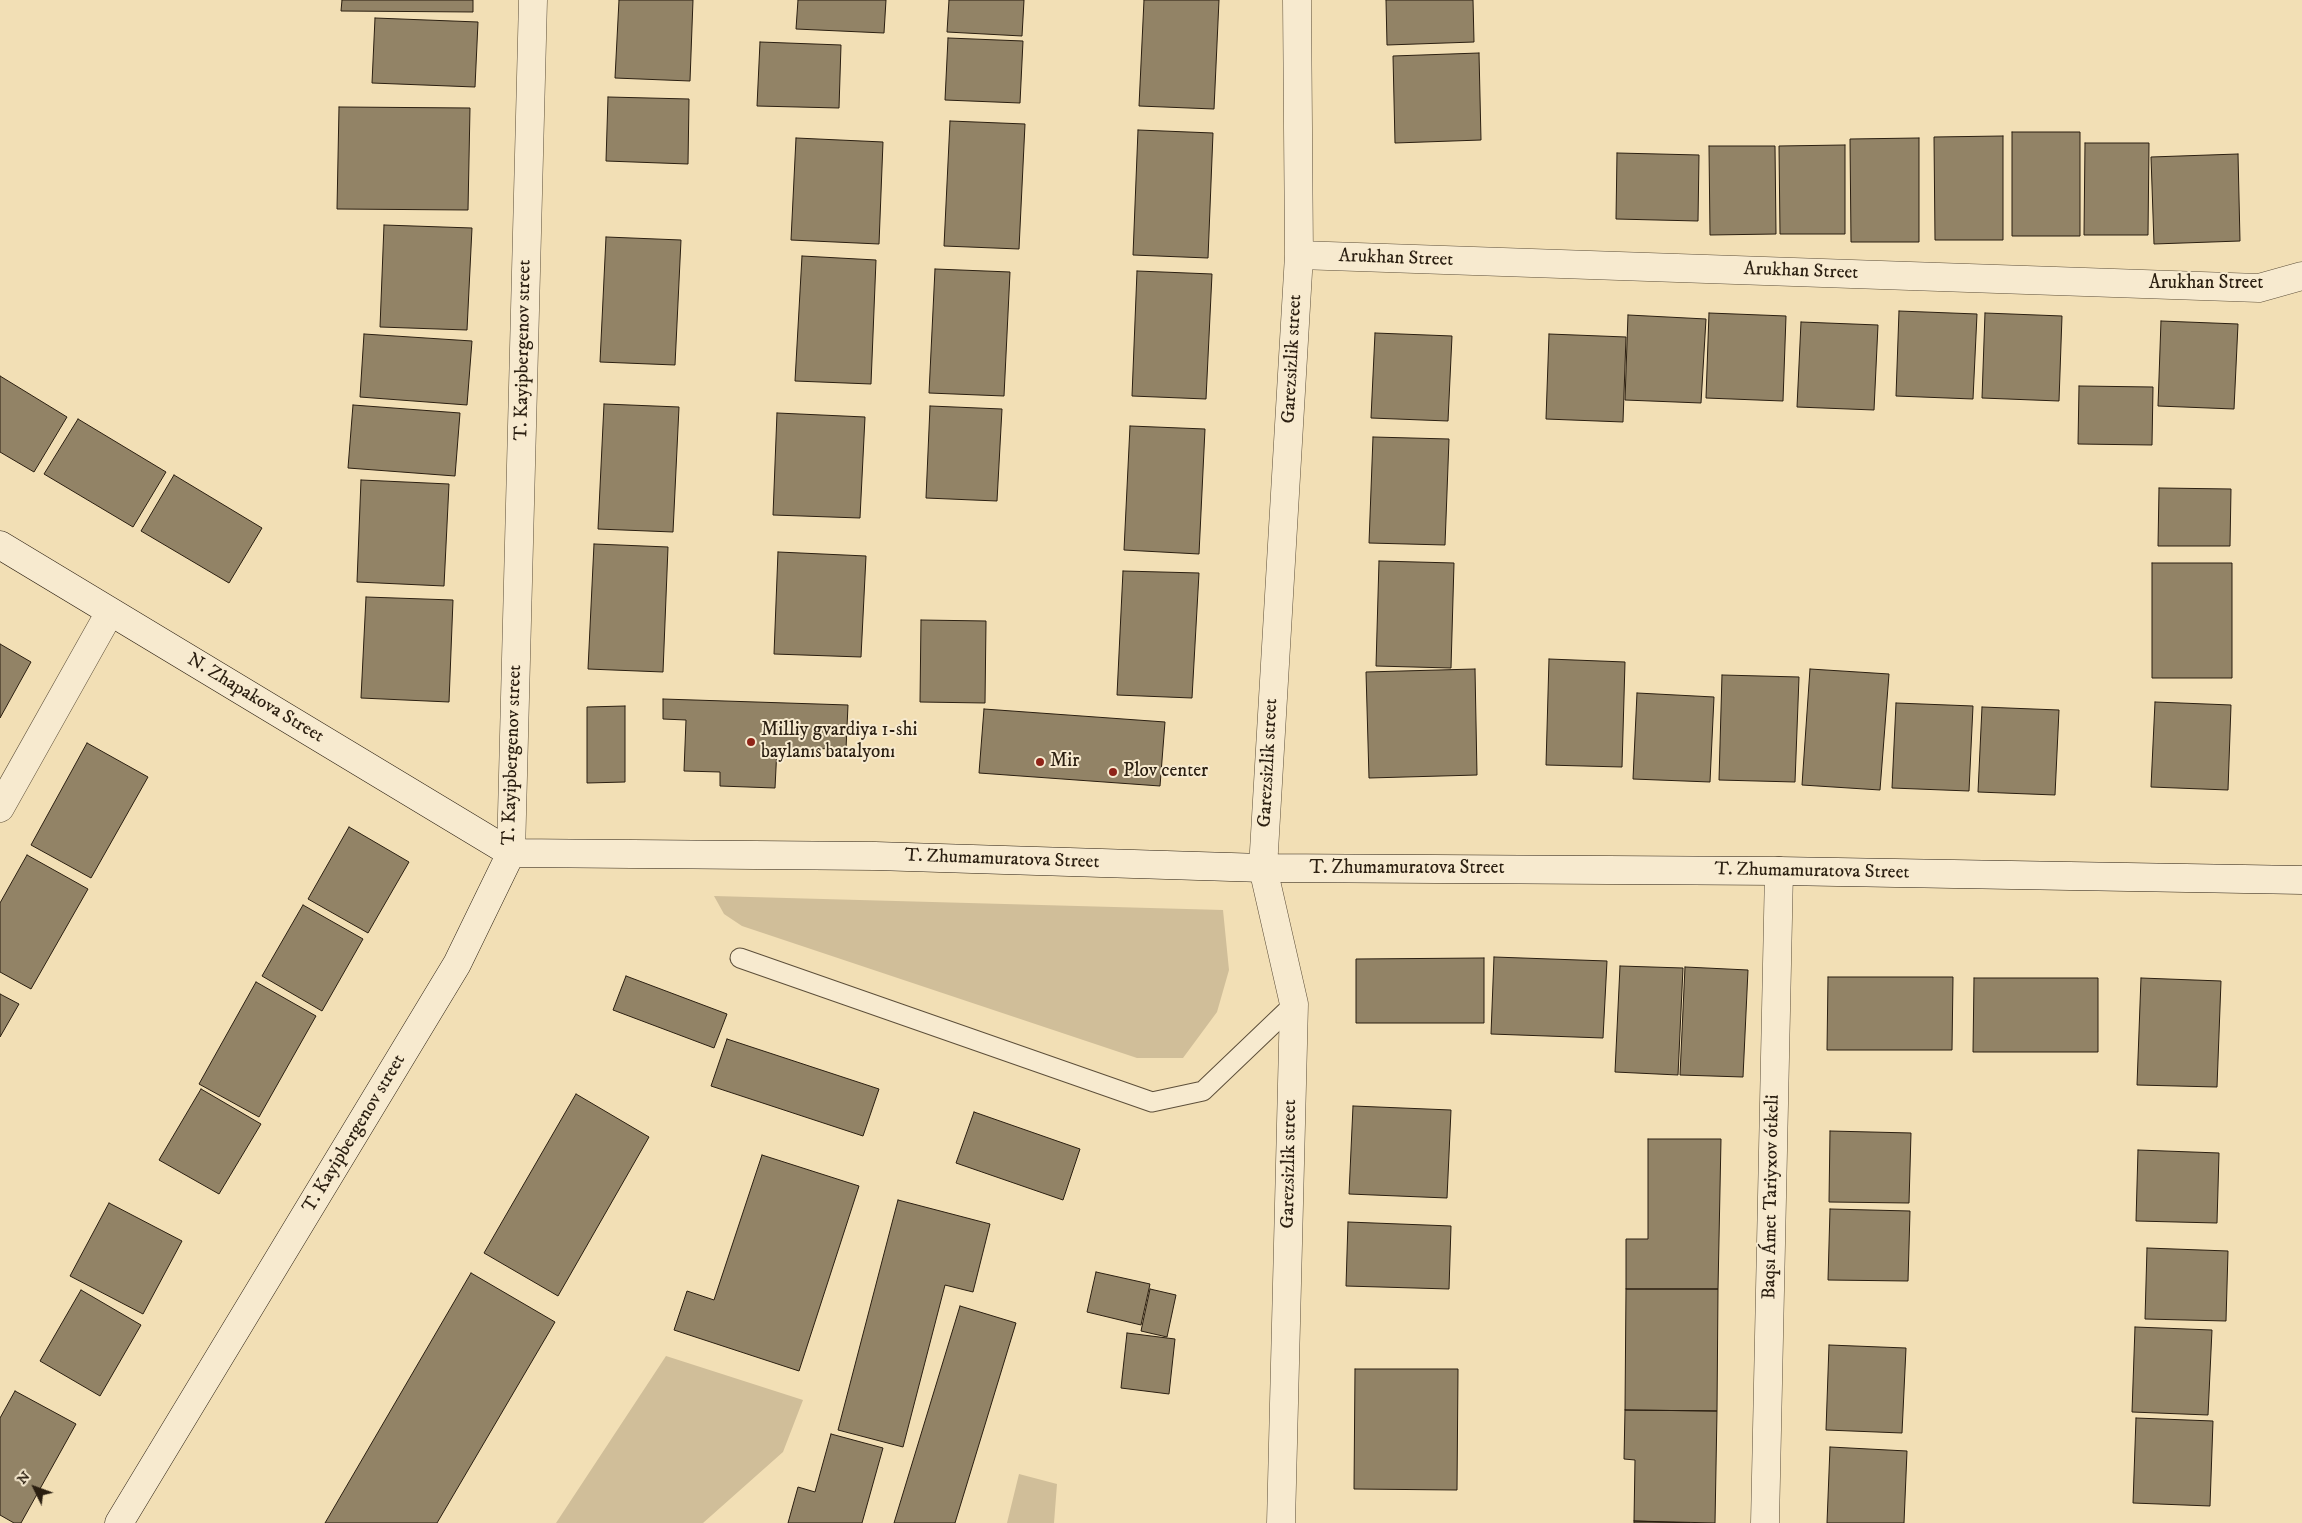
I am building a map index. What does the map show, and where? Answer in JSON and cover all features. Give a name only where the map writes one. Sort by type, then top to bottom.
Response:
[{"type":"street","name":"T. Kayipbergenov street","points":[[119,1523],[457,964],[511,853],[533,0]]},
{"type":"street","name":"Garezsizlik street","points":[[1281,1523],[1294,1004],[1263,868],[1298,255],[1297,0]]},
{"type":"street","name":"Arukhan Street","points":[[1298,255],[2259,288],[2302,276]]},
{"type":"street","name":"N. Zhapakova Street","points":[[0,545],[511,853]]},
{"type":"street","points":[[0,808],[110,612]]},
{"type":"street","name":"T. Zhumamuratova Street","points":[[511,853],[876,856],[1263,868],[1779,871],[2302,880]]},
{"type":"street","name":"Baqsı Ámet Tariyxov ótkeli","points":[[1765,1523],[1779,871]]},
{"type":"lane","points":[[740,958],[1152,1102],[1204,1091],[1294,1004]]},
{"type":"shaded area","points":[[714,896],[1223,910],[1229,970],[1217,1012],[1183,1058],[1137,1058],[742,926],[724,914]]},
{"type":"shaded area","points":[[666,1356],[803,1400],[783,1452],[703,1523],[556,1523]]},
{"type":"shaded area","points":[[1019,1474],[1057,1484],[1054,1523],[1007,1523]]},
{"type":"building","points":[[342,0],[473,0],[473,12],[341,11]]},
{"type":"building","points":[[619,0],[693,0],[690,81],[615,78]]},
{"type":"building","points":[[798,0],[886,0],[884,33],[796,29]]},
{"type":"building","points":[[949,0],[1024,0],[1022,36],[947,32]]},
{"type":"building","points":[[1144,0],[1219,0],[1214,109],[1139,106]]},
{"type":"building","points":[[1386,0],[1473,0],[1474,42],[1387,45]]},
{"type":"building","points":[[375,18],[478,22],[475,87],[372,83]]},
{"type":"building","points":[[948,38],[1023,41],[1020,103],[945,100]]},
{"type":"building","points":[[760,42],[841,45],[839,108],[757,106]]},
{"type":"building","points":[[1479,53],[1481,140],[1395,143],[1393,56]]},
{"type":"building","points":[[608,97],[689,99],[688,164],[606,161]]},
{"type":"building","points":[[339,107],[470,108],[468,210],[337,209]]},
{"type":"building","points":[[950,121],[1025,124],[1019,249],[944,246]]},
{"type":"building","points":[[1138,130],[1213,133],[1208,258],[1133,255]]},
{"type":"building","points":[[2012,132],[2080,132],[2080,236],[2012,236]]},
{"type":"building","points":[[2003,136],[2003,240],[1935,240],[1934,137]]},
{"type":"building","points":[[796,138],[883,142],[879,244],[791,240]]},
{"type":"building","points":[[1919,138],[1919,242],[1851,242],[1850,139]]},
{"type":"building","points":[[2085,143],[2149,143],[2148,235],[2084,235]]},
{"type":"building","points":[[1845,145],[1845,234],[1780,234],[1779,146]]},
{"type":"building","points":[[1709,146],[1775,146],[1776,234],[1710,235]]},
{"type":"building","points":[[1617,153],[1699,155],[1698,221],[1616,219]]},
{"type":"building","points":[[2238,154],[2240,241],[2154,244],[2151,157]]},
{"type":"building","points":[[384,225],[472,228],[467,330],[380,327]]},
{"type":"building","points":[[606,237],[681,240],[675,365],[600,362]]},
{"type":"building","points":[[802,256],[876,260],[871,384],[795,381]]},
{"type":"building","points":[[935,269],[1010,272],[1004,396],[929,393]]},
{"type":"building","points":[[1137,271],[1212,274],[1206,399],[1132,396]]},
{"type":"building","points":[[1899,311],[1977,314],[1973,399],[1896,396]]},
{"type":"building","points":[[1709,313],[1786,316],[1783,401],[1706,398]]},
{"type":"building","points":[[1985,313],[2062,316],[2059,401],[1982,398]]},
{"type":"building","points":[[1628,315],[1706,319],[1701,403],[1625,400]]},
{"type":"building","points":[[2161,321],[2238,324],[2234,409],[2158,406]]},
{"type":"building","points":[[1801,322],[1878,325],[1874,410],[1797,407]]},
{"type":"building","points":[[1375,333],[1452,336],[1448,421],[1371,418]]},
{"type":"building","points":[[364,334],[472,341],[467,405],[360,397]]},
{"type":"building","points":[[1549,334],[1626,337],[1623,422],[1546,419]]},
{"type":"building","points":[[0,376],[67,417],[34,472],[0,452]]},
{"type":"building","points":[[2079,386],[2153,387],[2152,445],[2078,444]]},
{"type":"building","points":[[604,404],[679,407],[673,532],[598,529]]},
{"type":"building","points":[[353,405],[460,413],[455,476],[348,468]]},
{"type":"building","points":[[930,406],[1002,409],[997,501],[926,498]]},
{"type":"building","points":[[777,413],[865,417],[860,518],[773,515]]},
{"type":"building","points":[[78,419],[166,472],[133,527],[44,474]]},
{"type":"building","points":[[1130,426],[1205,429],[1199,554],[1124,550]]},
{"type":"building","points":[[1373,437],[1449,439],[1445,545],[1369,543]]},
{"type":"building","points":[[174,475],[262,528],[229,583],[141,531]]},
{"type":"building","points":[[361,480],[449,484],[444,586],[357,582]]},
{"type":"building","points":[[2159,488],[2231,489],[2230,546],[2158,546]]},
{"type":"building","points":[[594,544],[668,547],[663,672],[588,669]]},
{"type":"building","points":[[778,552],[866,556],[861,657],[774,654]]},
{"type":"building","points":[[1379,561],[1454,563],[1451,668],[1376,666]]},
{"type":"building","points":[[2152,563],[2232,563],[2232,678],[2152,678]]},
{"type":"building","points":[[1123,571],[1199,573],[1192,698],[1117,695]]},
{"type":"building","points":[[366,597],[453,600],[449,702],[361,698]]},
{"type":"building","points":[[921,620],[986,621],[985,703],[920,702]]},
{"type":"building","points":[[0,644],[31,662],[0,718]]},
{"type":"building","points":[[1549,659],[1625,662],[1622,767],[1546,765]]},
{"type":"building","points":[[1475,669],[1477,775],[1369,778],[1366,672]]},
{"type":"building","points":[[1810,669],[1889,674],[1880,790],[1802,785]]},
{"type":"building","points":[[1722,675],[1799,677],[1795,782],[1719,780]]},
{"type":"building","points":[[1637,693],[1714,697],[1710,782],[1633,779]]},
{"type":"building","points":[[663,699],[848,705],[846,749],[777,748],[775,788],[720,786],[720,772],[684,771],[686,720],[663,719]]},
{"type":"building","points":[[2155,702],[2231,705],[2228,790],[2151,787]]},
{"type":"building","points":[[1896,703],[1973,706],[1969,791],[1892,788]]},
{"type":"building","points":[[625,706],[625,782],[587,783],[587,707]]},
{"type":"building","points":[[1982,707],[2059,710],[2055,795],[1978,792]]},
{"type":"building","points":[[984,709],[1165,722],[1160,786],[979,773]]},
{"type":"building","points":[[87,743],[148,777],[91,878],[31,845]]},
{"type":"building","points":[[349,827],[409,862],[368,933],[308,899]]},
{"type":"building","points":[[27,855],[88,889],[31,989],[0,972],[0,903]]},
{"type":"building","points":[[303,905],[363,939],[322,1011],[262,976]]},
{"type":"building","points":[[1494,957],[1607,961],[1603,1038],[1491,1034]]},
{"type":"building","points":[[1484,958],[1484,1023],[1356,1023],[1356,959]]},
{"type":"building","points":[[1620,966],[1683,968],[1678,1075],[1615,1072]]},
{"type":"building","points":[[1685,967],[1748,970],[1743,1077],[1680,1075]]},
{"type":"building","points":[[626,976],[727,1014],[714,1048],[613,1010]]},
{"type":"building","points":[[1828,977],[1953,977],[1952,1050],[1827,1050]]},
{"type":"building","points":[[1974,978],[2098,978],[2098,1052],[1973,1052]]},
{"type":"building","points":[[2141,978],[2221,981],[2217,1087],[2137,1085]]},
{"type":"building","points":[[256,982],[316,1016],[259,1117],[199,1084]]},
{"type":"building","points":[[0,994],[19,1004],[0,1037]]},
{"type":"building","points":[[727,1039],[879,1089],[863,1136],[711,1086]]},
{"type":"building","points":[[201,1089],[261,1124],[219,1194],[159,1160]]},
{"type":"building","points":[[576,1094],[649,1137],[558,1296],[484,1253]]},
{"type":"building","points":[[1353,1106],[1451,1110],[1447,1198],[1349,1194]]},
{"type":"building","points":[[974,1112],[1080,1149],[1063,1200],[956,1163]]},
{"type":"building","points":[[1830,1131],[1911,1133],[1909,1203],[1829,1202]]},
{"type":"building","points":[[1648,1139],[1721,1139],[1718,1289],[1626,1289],[1626,1239],[1648,1239]]},
{"type":"building","points":[[2138,1150],[2219,1153],[2217,1223],[2136,1221]]},
{"type":"building","points":[[762,1155],[859,1186],[799,1371],[674,1330],[687,1291],[714,1300]]},
{"type":"building","points":[[898,1200],[990,1224],[973,1292],[945,1285],[903,1447],[838,1430]]},
{"type":"building","points":[[109,1203],[182,1241],[143,1314],[70,1276]]},
{"type":"building","points":[[1830,1209],[1910,1211],[1908,1281],[1828,1280]]},
{"type":"building","points":[[1348,1222],[1451,1226],[1449,1289],[1346,1286]]},
{"type":"building","points":[[2147,1248],[2228,1251],[2226,1321],[2145,1319]]},
{"type":"building","points":[[1096,1272],[1150,1284],[1141,1325],[1087,1312]]},
{"type":"building","points":[[471,1273],[555,1322],[437,1523],[325,1523]]},
{"type":"building","points":[[1150,1289],[1176,1295],[1167,1337],[1141,1331]]},
{"type":"building","points":[[1626,1289],[1718,1289],[1717,1411],[1625,1410]]},
{"type":"building","points":[[81,1290],[141,1325],[100,1396],[40,1361]]},
{"type":"building","points":[[960,1306],[1016,1323],[955,1523],[894,1523]]},
{"type":"building","points":[[2135,1327],[2212,1330],[2208,1415],[2132,1412]]},
{"type":"building","points":[[1127,1333],[1175,1339],[1169,1394],[1121,1388]]},
{"type":"building","points":[[1829,1345],[1906,1348],[1902,1433],[1826,1430]]},
{"type":"building","points":[[1355,1369],[1458,1369],[1457,1490],[1354,1489]]},
{"type":"building","points":[[15,1391],[76,1424],[21,1523],[14,1523],[0,1515],[0,1418]]},
{"type":"building","points":[[1625,1410],[1717,1411],[1715,1523],[1634,1521],[1635,1460],[1624,1459]]},
{"type":"building","points":[[2136,1418],[2213,1421],[2210,1506],[2133,1503]]},
{"type":"building","points":[[831,1434],[883,1448],[862,1523],[788,1523],[798,1487],[815,1492]]},
{"type":"building","points":[[1830,1447],[1907,1451],[1904,1523],[1827,1523]]},
{"type":"building","points":[[1634,1521],[1690,1523],[1634,1523]]},
{"type":"place","name":"Milliy gvardiya 1-shi baylanıs batalyonı","points":[[751,742]]},
{"type":"place","name":"Mir","points":[[1040,762]]},
{"type":"place","name":"Plov center","points":[[1113,772]]}]
